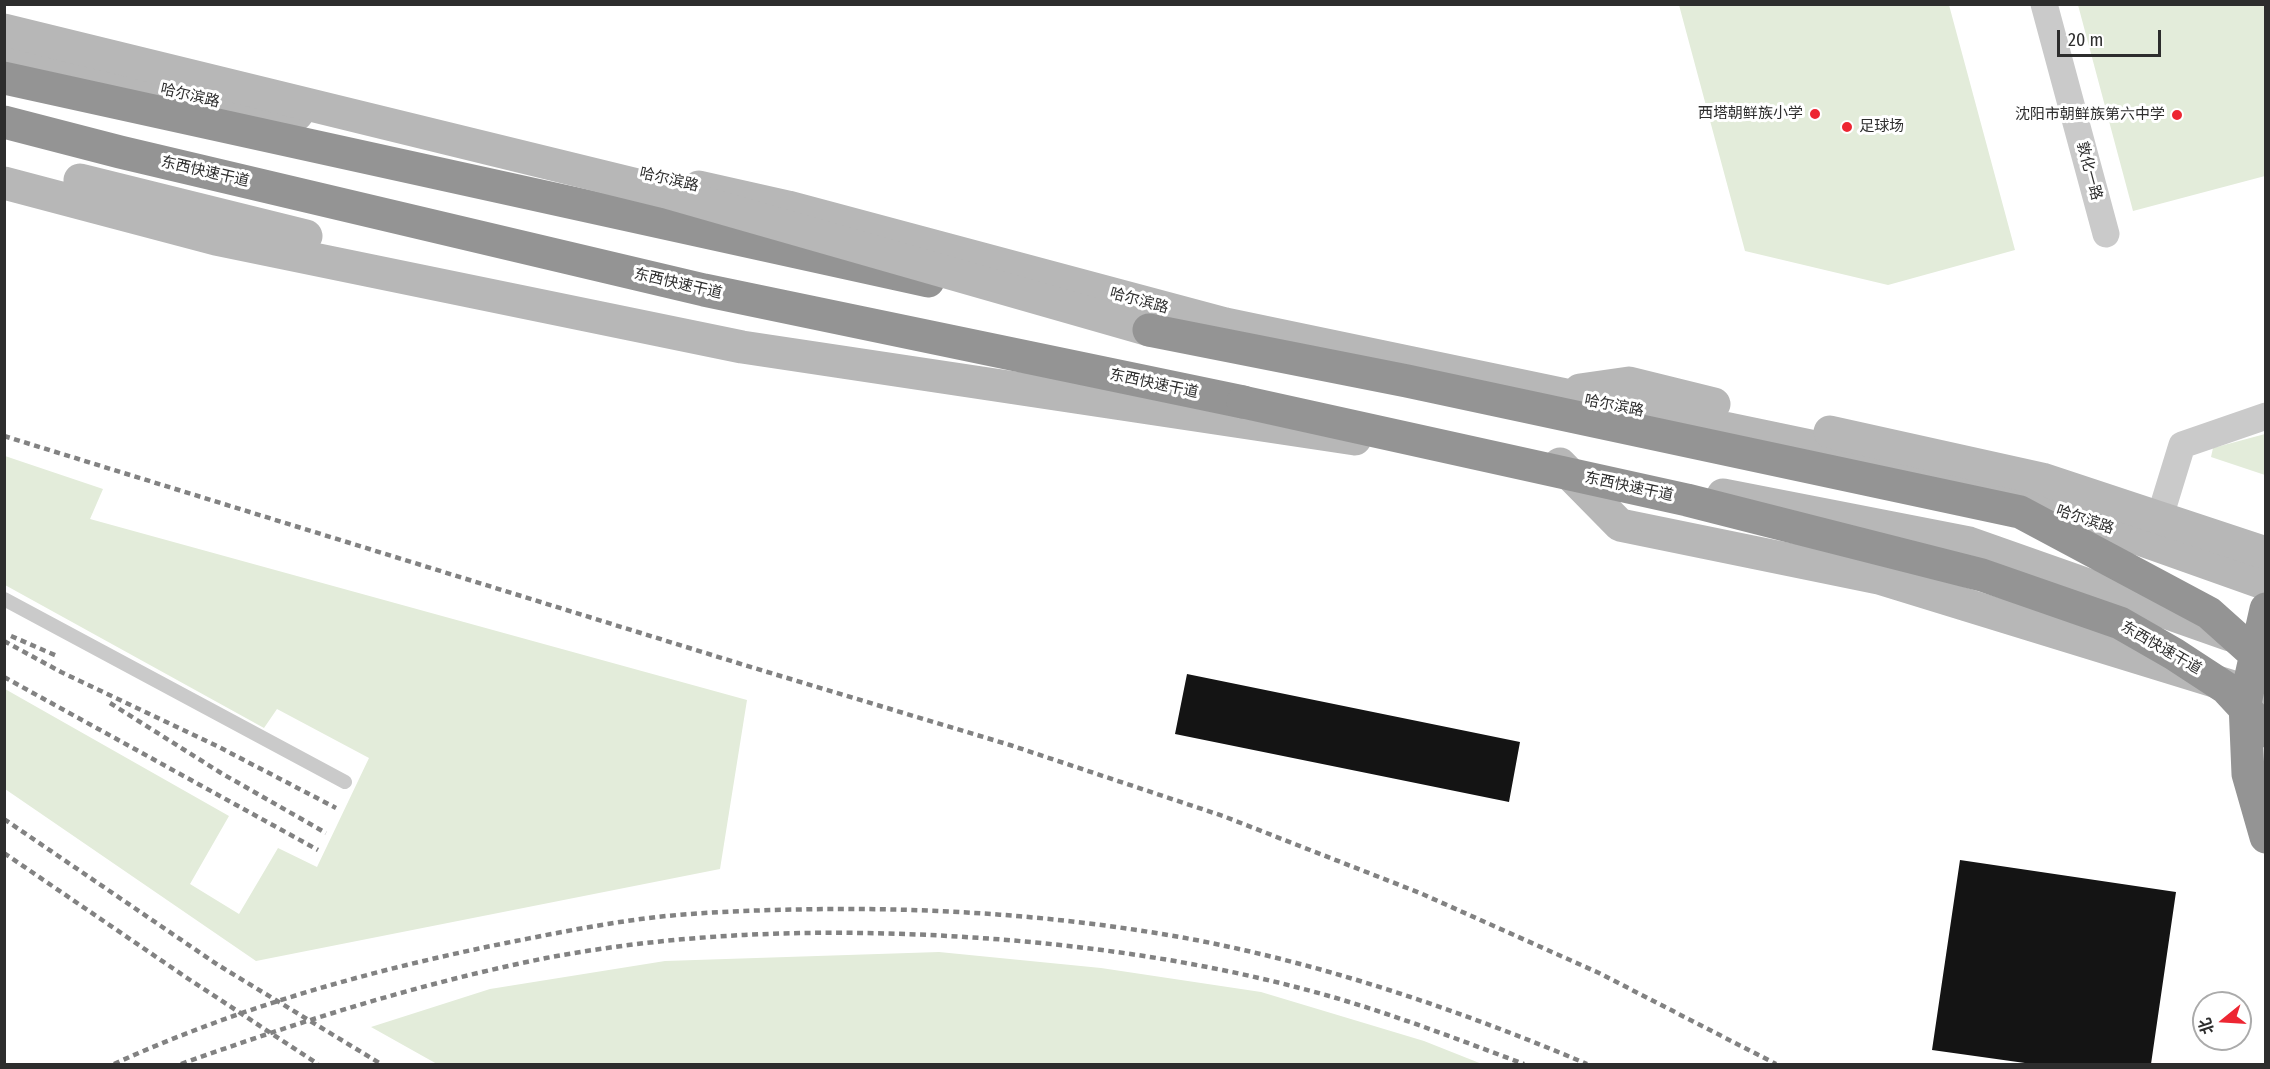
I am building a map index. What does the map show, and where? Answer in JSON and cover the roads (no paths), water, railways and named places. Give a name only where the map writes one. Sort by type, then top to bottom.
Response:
[{"type":"highway","points":[[4,78],[1149,330],[1407,381],[2020,512],[2209,613],[2265,664]]},
{"type":"highway","name":"东西快速干道","points":[[4,122],[120,152],[704,290],[1243,402],[1687,500],[1982,575],[2120,623],[2174,654],[2226,688],[2265,731]]},
{"type":"highway","points":[[2265,609],[2245,703],[2248,774],[2265,837]]},
{"type":"main road","points":[[4,30],[666,192],[1149,330]]},
{"type":"main road","name":"哈尔滨路","points":[[4,51],[217,102],[534,150],[788,207],[1225,324],[1973,480],[2265,584]]},
{"type":"main road","points":[[4,164],[82,180],[620,313],[1243,402]]},
{"type":"main road","points":[[4,183],[216,239],[742,347],[1307,433],[1559,463],[1969,543],[2265,648]]},
{"type":"main road","points":[[1552,393],[1629,384],[2042,479],[2265,553]]},
{"type":"main road","points":[[1559,463],[1620,525],[1880,578],[2265,697]]},
{"type":"street","name":"敦化一路","points":[[2044,4],[2106,234]]},
{"type":"street","points":[[2152,543],[2182,445],[2265,416]]},
{"type":"lane","points":[[4,599],[345,782]]},
{"type":"railway","points":[[4,436],[1010,745],[1223,816],[1420,893],[1599,973],[1776,1064]]},
{"type":"railway","points":[[11,636],[57,656]]},
{"type":"railway","points":[[4,641],[61,672],[217,746],[336,808]]},
{"type":"railway","points":[[4,677],[318,850]]},
{"type":"railway","points":[[110,703],[221,773],[326,833]]},
{"type":"railway","points":[[4,819],[218,965],[381,1064]]},
{"type":"railway","points":[[4,853],[318,1064]]},
{"type":"railway","points":[[114,1064],[257,1008],[405,965],[619,922],[719,912],[824,909],[964,912],[1104,925],[1196,940],[1296,963],[1395,992],[1444,1008],[1587,1064]]},
{"type":"railway","points":[[181,1064],[362,1004],[453,979],[546,958],[600,949],[708,937],[817,933],[926,935],[1024,941],[1153,957],[1238,973],[1347,1001],[1524,1064]]},
{"type":"place","name":"西塔朝鲜族小学","points":[[1815,114]]},
{"type":"place","name":"沈阳市朝鲜族第六中学","points":[[2177,115]]},
{"type":"place","name":"足球场","points":[[1847,127]]}]
